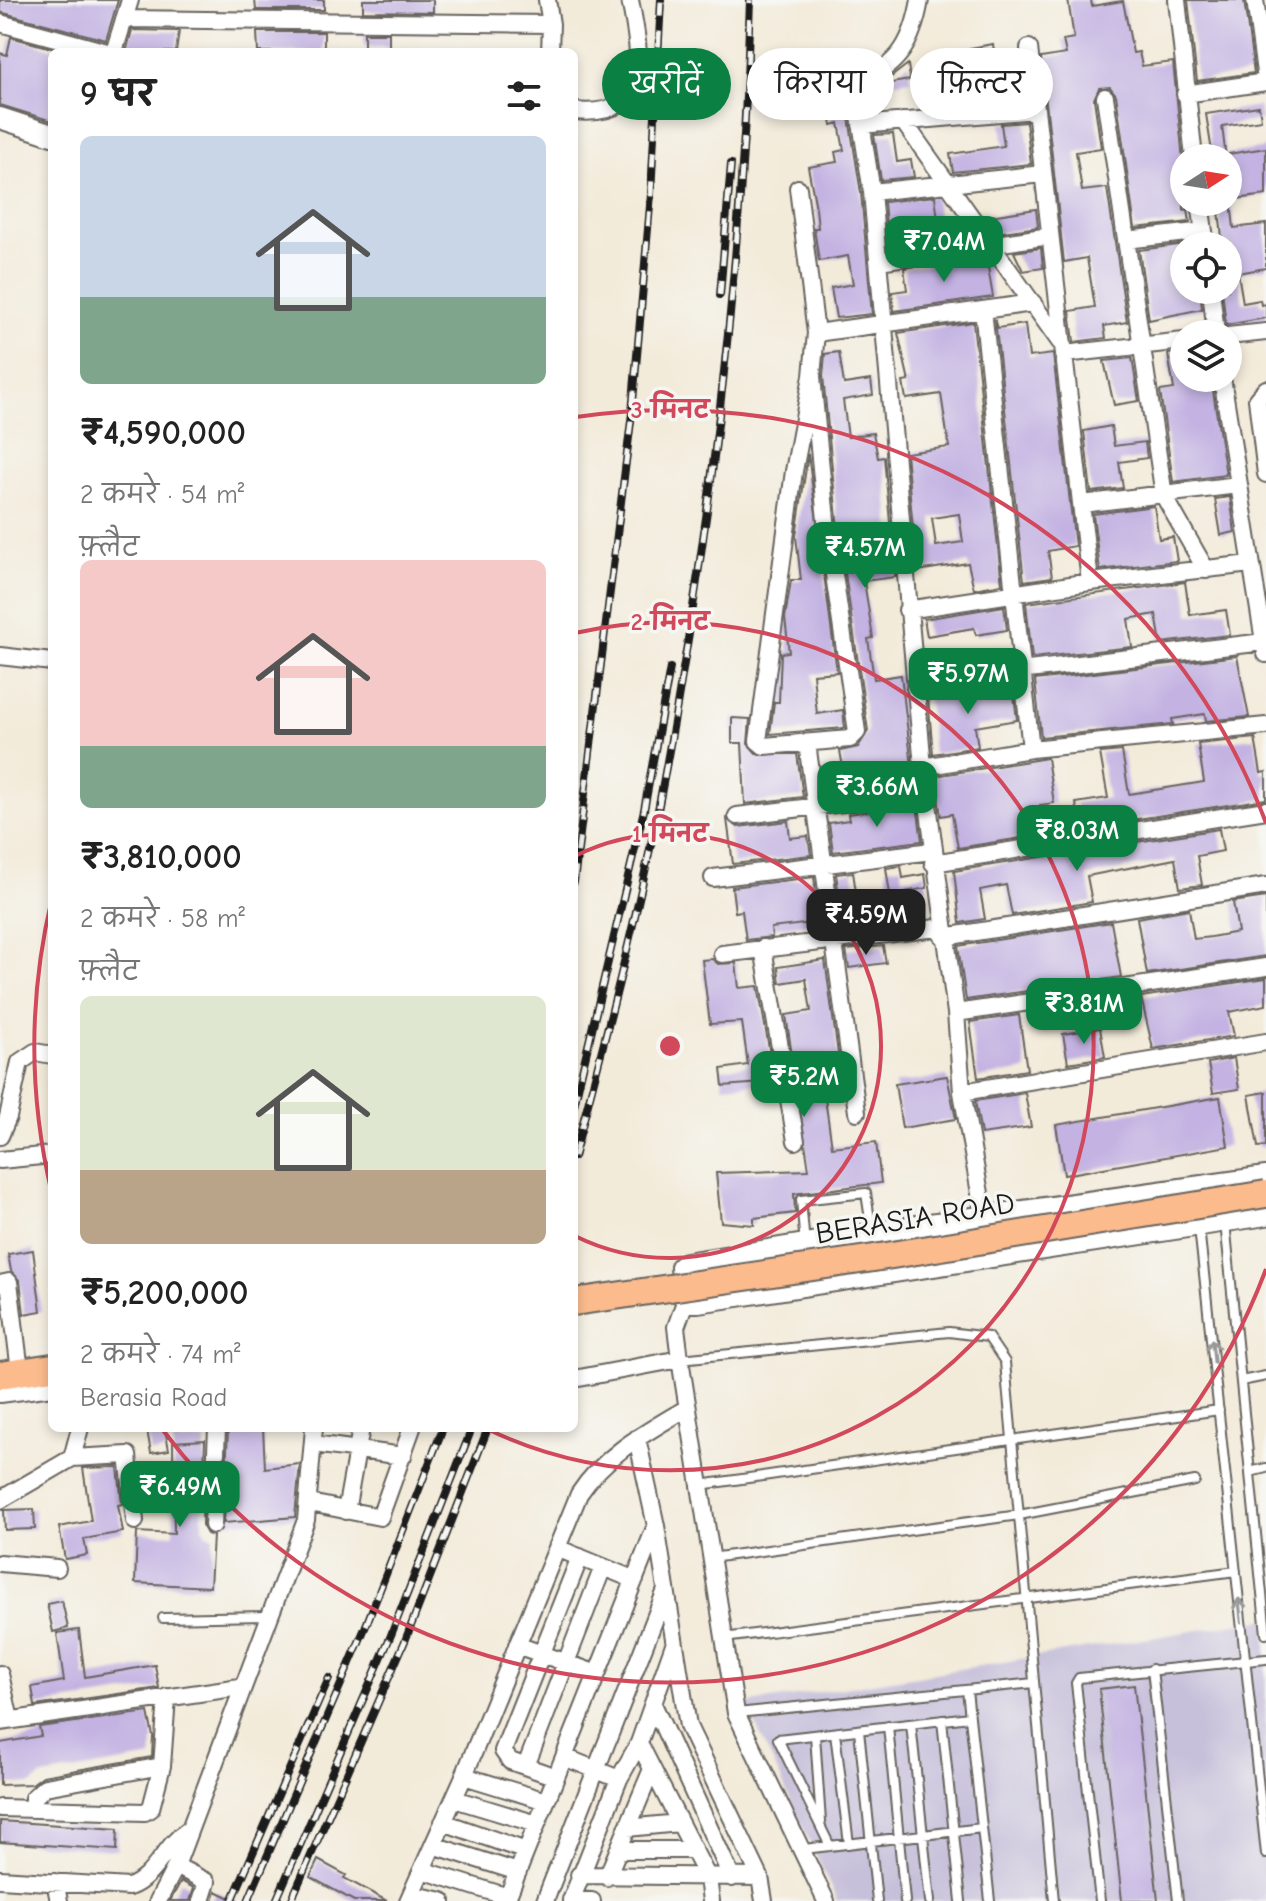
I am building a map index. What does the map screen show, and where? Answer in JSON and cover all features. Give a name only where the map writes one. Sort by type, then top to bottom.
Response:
[{"type":"main road","name":"BERASIA ROAD","points":[[578,1301],[874,1258],[1266,1194]]},
{"type":"main road","points":[[6,1368],[48,1367]]},
{"type":"street","points":[[115,48],[130,0]]},
{"type":"street","points":[[547,0],[551,24],[550,48]]},
{"type":"street","points":[[578,111],[593,113],[612,108],[627,100],[635,84],[638,62],[630,0]]},
{"type":"street","points":[[920,0],[914,33],[901,54],[881,74],[857,85],[879,261],[907,610],[933,857],[956,1013],[962,1092],[984,1216]]},
{"type":"street","points":[[1177,0],[1192,144]]},
{"type":"street","points":[[1185,94],[1266,81],[1255,0]]},
{"type":"street","points":[[126,19],[551,24]]},
{"type":"street","points":[[0,23],[92,48]]},
{"type":"street","points":[[1105,97],[1164,496],[1206,570]]},
{"type":"street","points":[[0,118],[48,134]]},
{"type":"street","points":[[861,125],[915,120]]},
{"type":"street","points":[[1037,120],[1090,582]]},
{"type":"street","points":[[903,121],[1063,349]]},
{"type":"street","points":[[872,192],[1043,174]]},
{"type":"street","points":[[798,188],[816,333],[758,741],[764,746],[850,739],[857,732],[831,564],[812,376]]},
{"type":"street","points":[[879,261],[1050,236]]},
{"type":"street","points":[[1126,240],[1170,239]]},
{"type":"street","points":[[816,333],[1033,303]]},
{"type":"street","points":[[983,310],[1020,671],[1031,749]]},
{"type":"street","points":[[1242,335],[1266,332]]},
{"type":"street","points":[[1063,349],[1170,343]]},
{"type":"street","points":[[1266,389],[1257,399],[1266,474]]},
{"type":"street","points":[[915,688],[1020,671],[1265,648],[1260,580],[1251,564],[1224,392]]},
{"type":"street","points":[[1082,504],[1238,485]]},
{"type":"street","points":[[907,610],[1090,582],[1251,564]]},
{"type":"street","points":[[0,656],[48,662]]},
{"type":"street","points":[[923,767],[1031,749],[1266,726]]},
{"type":"street","points":[[807,743],[857,1112]]},
{"type":"street","points":[[737,816],[926,793]]},
{"type":"street","points":[[713,878],[824,863],[933,857],[1266,810]]},
{"type":"street","points":[[944,937],[1266,886]]},
{"type":"street","points":[[722,954],[937,928],[944,937]]},
{"type":"street","points":[[763,948],[796,1141]]},
{"type":"street","points":[[956,1013],[1266,967]]},
{"type":"street","points":[[962,1092],[1266,1042]]},
{"type":"street","points":[[1,1127],[20,1062],[35,1052],[48,1054]]},
{"type":"street","points":[[0,1160],[48,1155]]},
{"type":"street","points":[[826,1901],[804,1849],[736,1713],[676,1327],[686,1299],[681,1267],[686,1263],[984,1216],[1266,1177]]},
{"type":"street","points":[[686,1299],[688,1302],[709,1300],[1266,1215]]},
{"type":"street","points":[[0,1284],[9,1282],[6,1368],[48,1360]]},
{"type":"street","points":[[578,1378],[680,1359]]},
{"type":"street","points":[[0,1392],[48,1386]]},
{"type":"street","points":[[442,1901],[410,1897],[588,1479],[637,1438],[687,1408]]},
{"type":"street","points":[[72,1458],[79,1432]]},
{"type":"street","points":[[213,1525],[217,1432]]},
{"type":"street","points":[[346,1511],[360,1432]]},
{"type":"street","points":[[310,1503],[374,1518],[383,1514],[411,1432]]},
{"type":"street","points":[[158,1901],[176,1866],[240,1687],[301,1534],[310,1503],[314,1436],[357,1450],[403,1456]]},
{"type":"street","points":[[637,1438],[667,1588],[688,1726],[760,1877],[764,1901]]},
{"type":"street","points":[[0,1500],[72,1458],[128,1455],[135,1521]]},
{"type":"street","points":[[422,1870],[507,1899],[656,1526]]},
{"type":"street","points":[[557,1548],[635,1580]]},
{"type":"street","points":[[556,1777],[510,1761],[503,1751],[580,1557]]},
{"type":"street","points":[[0,1563],[57,1568]]},
{"type":"street","points":[[526,1766],[603,1567]]},
{"type":"street","points":[[545,1901],[667,1588]]},
{"type":"street","points":[[592,1901],[571,1901],[619,1779],[639,1743],[675,1644]]},
{"type":"street","points":[[517,1645],[597,1674]]},
{"type":"street","points":[[0,1674],[5,1721],[240,1687]]},
{"type":"street","points":[[0,1808],[145,1812],[154,1803],[162,1766],[167,1697]]},
{"type":"street","points":[[653,1704],[732,1878]]},
{"type":"street","points":[[639,1743],[708,1878],[711,1901]]},
{"type":"street","points":[[564,1757],[619,1779]]},
{"type":"street","points":[[33,1809],[33,1798],[45,1787],[162,1766]]},
{"type":"street","points":[[607,1877],[652,1769]]},
{"type":"street","points":[[464,1776],[546,1801]]},
{"type":"street","points":[[454,1799],[537,1824]]},
{"type":"street","points":[[637,1804],[668,1801]]},
{"type":"street","points":[[443,1822],[526,1851]]},
{"type":"street","points":[[627,1828],[679,1823]]},
{"type":"street","points":[[0,1879],[137,1884],[188,1830]]},
{"type":"street","points":[[433,1845],[518,1872]]},
{"type":"street","points":[[618,1850],[693,1850]]},
{"type":"street","points":[[176,1866],[207,1882],[201,1901]]},
{"type":"street","points":[[579,1875],[760,1877]]},
{"type":"street","points":[[55,1882],[59,1901]]},
{"type":"lane","points":[[805,1245],[801,1200],[866,1193],[872,1234]]},
{"type":"lane","points":[[1225,1221],[1266,1634]]},
{"type":"lane","points":[[1199,1226],[1266,1854]]},
{"type":"lane","points":[[680,1359],[925,1333],[967,1332],[988,1337],[1005,1362],[1054,1901]]},
{"type":"lane","points":[[1241,1381],[1266,1376]]},
{"type":"lane","points":[[699,1485],[1219,1410]]},
{"type":"lane","points":[[1250,1472],[1266,1468]]},
{"type":"lane","points":[[711,1558],[1019,1515],[1195,1481]]},
{"type":"lane","points":[[724,1638],[1236,1571]]},
{"type":"lane","points":[[163,1618],[268,1616]]},
{"type":"lane","points":[[1100,1901],[1076,1683],[1079,1678],[1266,1659]]},
{"type":"lane","points":[[1152,1669],[1178,1901]]},
{"type":"lane","points":[[736,1713],[1034,1683]]},
{"type":"lane","points":[[967,1690],[990,1901]]},
{"type":"lane","points":[[830,1846],[778,1739],[970,1717]]},
{"type":"lane","points":[[942,1720],[961,1901]]},
{"type":"lane","points":[[911,1724],[930,1901]]},
{"type":"lane","points":[[888,1726],[905,1901]]},
{"type":"lane","points":[[859,1730],[877,1901]]},
{"type":"lane","points":[[835,1733],[849,1844]]},
{"type":"lane","points":[[815,1735],[822,1829]]},
{"type":"lane","points":[[804,1849],[982,1828]]},
{"type":"shaded area","points":[[1266,1619],[1266,1901],[837,1901],[746,1704]]},
{"type":"building","points":[[0,0],[118,0],[106,40],[0,12]]},
{"type":"building","points":[[255,0],[324,0],[324,10],[256,10]]},
{"type":"building","points":[[363,0],[433,0],[433,12],[363,11]]},
{"type":"building","points":[[1068,0],[1091,0],[1092,6],[1123,1],[1133,53],[1139,52],[1142,66],[1173,62],[1181,144],[1170,144],[1170,216],[1189,216],[1190,222],[1135,228],[1116,95],[1110,87],[1099,88],[1094,99],[1101,148],[1076,152],[1082,191],[1107,188],[1127,322],[1104,326],[1106,338],[1074,342],[1070,311],[1095,307],[1087,258],[1064,262],[1048,120],[1053,120],[1053,56],[1066,54],[1063,40],[1074,38]]},
{"type":"building","points":[[1188,0],[1244,0],[1254,73],[1197,81]]},
{"type":"building","points":[[132,30],[179,31],[177,48],[127,48]]},
{"type":"building","points":[[257,32],[324,32],[324,48],[258,48]]},
{"type":"building","points":[[364,33],[389,33],[389,47],[364,47]]},
{"type":"building","points":[[11,37],[51,48],[48,48],[48,120],[0,105],[0,53],[7,55]]},
{"type":"building","points":[[993,44],[994,48],[970,48]]},
{"type":"building","points":[[908,64],[910,80],[894,83],[894,75]]},
{"type":"building","points":[[1259,106],[1261,120],[1222,126],[1224,144],[1211,144],[1206,114]]},
{"type":"building","points":[[831,120],[849,120],[861,193],[872,314],[836,318],[831,288],[853,284],[848,256],[819,261],[814,228],[818,228],[816,208],[808,167],[837,162],[835,152],[844,150],[839,123],[832,125]]},
{"type":"building","points":[[1026,122],[1031,164],[953,172],[950,154],[1004,146],[1001,124]]},
{"type":"building","points":[[893,134],[897,162],[911,160],[914,177],[881,180],[874,135]]},
{"type":"building","points":[[1266,148],[1266,195],[1242,198],[1242,152]]},
{"type":"building","points":[[935,196],[938,220],[953,217],[956,239],[888,249],[884,202]]},
{"type":"building","points":[[1036,209],[1038,227],[996,233],[992,227],[990,216]]},
{"type":"building","points":[[1220,216],[1233,216],[1234,228],[1266,224],[1266,268],[1242,272],[1242,232],[1221,232]]},
{"type":"building","points":[[1170,246],[1170,304],[1201,304],[1202,309],[1149,320],[1139,250]]},
{"type":"building","points":[[1041,248],[1043,268],[1023,271],[1014,252]]},
{"type":"building","points":[[986,256],[993,297],[894,311],[892,292],[907,290],[904,268]]},
{"type":"building","points":[[1242,297],[1243,303],[1260,300],[1261,305],[1266,304],[1266,318],[1242,322],[1225,320],[1224,304],[1242,304]]},
{"type":"building","points":[[995,319],[998,328],[1025,324],[1029,357],[1053,354],[1075,546],[1048,551],[1052,577],[1024,581]]},
{"type":"building","points":[[973,322],[1002,584],[974,589],[968,563],[917,571],[906,453],[949,447],[941,394],[906,399],[903,382],[909,381],[898,333]],"holes":[[[959,514],[963,542],[936,546],[932,518]]]},
{"type":"building","points":[[839,352],[844,384],[871,380],[873,395],[843,400],[848,437],[873,433],[878,458],[884,457],[895,577],[864,581],[873,638],[868,639],[874,679],[901,675],[914,783],[825,793],[822,770],[843,767],[840,751],[858,747],[868,731],[837,519],[823,376],[825,354]]},
{"type":"building","points":[[1132,358],[1139,401],[1114,405],[1104,361]]},
{"type":"building","points":[[1160,391],[1213,392],[1226,475],[1173,482]]},
{"type":"building","points":[[1111,426],[1114,446],[1145,442],[1147,458],[1119,462],[1123,488],[1091,492],[1084,431]]},
{"type":"building","points":[[808,454],[837,672],[813,674],[817,714],[843,710],[845,728],[770,734],[774,702],[779,702],[781,653],[789,652],[785,618],[791,580],[801,580],[796,536]]},
{"type":"building","points":[[1230,497],[1235,532],[1221,535],[1215,499]]},
{"type":"building","points":[[1154,506],[1159,539],[1173,537],[1177,561],[1100,570],[1093,514]]},
{"type":"building","points":[[1185,582],[1190,615],[1226,610],[1230,635],[1161,643],[1156,614],[1128,619],[1132,647],[1032,658],[1026,603]]},
{"type":"building","points":[[1004,606],[1007,630],[976,635],[974,628],[927,636],[924,619]]},
{"type":"building","points":[[1237,656],[1249,717],[1206,721],[1205,714],[1172,719],[1173,724],[1041,737],[1035,680]]},
{"type":"building","points":[[1013,686],[1017,720],[975,727],[978,747],[933,754],[928,697]]},
{"type":"building","points":[[732,718],[750,719],[748,744],[757,754],[797,754],[803,797],[745,804],[742,743],[732,743]]},
{"type":"building","points":[[1255,738],[1261,773],[1266,772],[1266,799],[1080,828],[1076,803],[1108,798],[1100,753],[1122,751],[1129,794],[1204,782],[1198,744]]},
{"type":"building","points":[[1047,758],[1054,803],[1040,805],[1045,834],[958,848],[952,814],[941,816],[935,776]]},
{"type":"building","points":[[917,805],[922,841],[833,852],[829,823],[849,820],[848,814]]},
{"type":"building","points":[[727,819],[738,827],[788,821],[790,838],[808,836],[811,855],[733,864]]},
{"type":"building","points":[[1219,829],[1223,851],[1197,856],[1202,885],[1180,888],[1175,859],[1087,876],[1092,902],[1012,915],[1006,885],[980,890],[985,919],[960,923],[954,871]]},
{"type":"building","points":[[901,866],[903,878],[925,874],[927,888],[905,892],[909,920],[843,928],[836,874],[853,872],[857,899],[890,894],[886,868]]},
{"type":"building","points":[[814,877],[821,931],[812,932],[811,923],[771,928],[772,937],[746,940],[742,911],[735,912],[732,887]]},
{"type":"building","points":[[1266,897],[1266,956],[1147,974],[1137,918],[1189,909],[1194,939],[1211,937],[1238,932],[1233,902]]},
{"type":"building","points":[[1111,922],[1121,977],[966,1000],[958,946]]},
{"type":"building","points":[[883,946],[886,963],[849,968],[846,950]]},
{"type":"building","points":[[712,959],[718,964],[736,963],[739,988],[758,986],[775,1082],[723,1086],[721,1069],[748,1065],[742,1022],[710,1024],[702,960]]},
{"type":"building","points":[[825,960],[841,1075],[822,1078],[832,1147],[876,1142],[881,1183],[794,1194],[795,1213],[754,1218],[754,1225],[721,1222],[716,1173],[809,1170],[786,1015],[811,1011],[806,979],[780,983],[778,967]]},
{"type":"building","points":[[1266,978],[1266,1005],[1229,1012],[1234,1036],[1153,1049],[1141,997]]},
{"type":"building","points":[[1019,1015],[1027,1070],[978,1078],[970,1022]]},
{"type":"building","points":[[1100,1028],[1105,1057],[1068,1063],[1063,1034]]},
{"type":"building","points":[[1234,1058],[1239,1089],[1213,1093],[1208,1063]]},
{"type":"building","points":[[947,1076],[956,1119],[902,1128],[895,1084]]},
{"type":"building","points":[[1266,1092],[1266,1146],[1258,1147],[1249,1095]]},
{"type":"building","points":[[1025,1093],[1031,1127],[981,1134],[975,1101]]},
{"type":"building","points":[[1220,1097],[1228,1146],[1064,1175],[1056,1125]]},
{"type":"building","points":[[33,1250],[41,1311],[24,1314],[20,1281],[11,1271],[8,1254]]},
{"type":"building","points":[[147,1432],[166,1432],[169,1450],[151,1453]]},
{"type":"building","points":[[228,1432],[263,1432],[265,1468],[300,1464],[295,1517],[224,1523]]},
{"type":"building","points":[[205,1440],[202,1525],[207,1534],[213,1536],[210,1587],[135,1583],[137,1532],[174,1534],[173,1442]]},
{"type":"building","points":[[118,1467],[122,1504],[118,1505],[123,1532],[84,1539],[87,1555],[65,1559],[59,1527],[91,1521],[83,1468]]},
{"type":"building","points":[[34,1509],[35,1529],[5,1530],[4,1510]]},
{"type":"building","points":[[62,1601],[68,1628],[53,1632],[47,1604]]},
{"type":"building","points":[[79,1630],[85,1677],[155,1665],[159,1688],[35,1706],[32,1687],[64,1681],[57,1633]]},
{"type":"building","points":[[1134,1685],[1158,1901],[1122,1901],[1099,1689]]},
{"type":"building","points":[[148,1712],[153,1736],[152,1757],[43,1776],[32,1784],[0,1785],[0,1743],[41,1736],[39,1727]]},
{"type":"building","points":[[0,1821],[118,1829],[117,1850],[0,1842]]},
{"type":"building","points":[[318,1860],[387,1901],[354,1901],[310,1877]]},
{"type":"building","points":[[181,1881],[194,1888],[190,1901],[170,1901]]},
{"type":"building","points":[[216,1891],[237,1901],[213,1901]]},
{"type":"railway","points":[[578,850],[632,413],[651,194],[661,0]]},
{"type":"railway","points":[[578,1142],[649,853],[693,609],[731,305],[750,0]]},
{"type":"railway","points":[[720,295],[731,164]]},
{"type":"railway","points":[[578,1088],[644,810],[670,668]]},
{"type":"railway","points":[[248,1901],[365,1628],[441,1432]]},
{"type":"railway","points":[[276,1901],[391,1635],[470,1432]]},
{"type":"railway","points":[[291,1901],[405,1641],[486,1432]]},
{"type":"railway","points":[[232,1901],[329,1678]]}]
